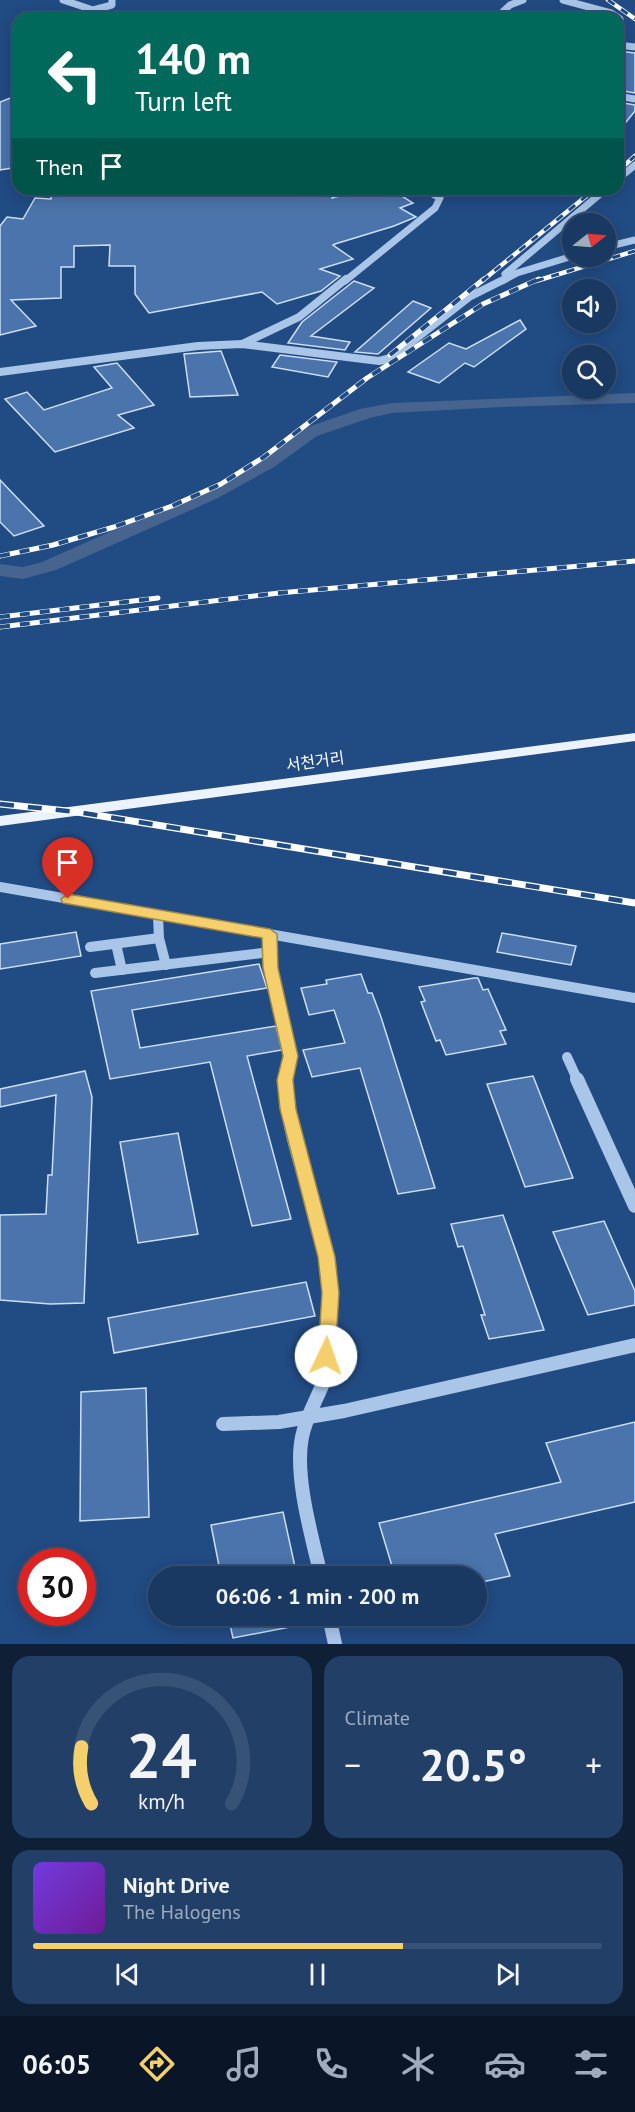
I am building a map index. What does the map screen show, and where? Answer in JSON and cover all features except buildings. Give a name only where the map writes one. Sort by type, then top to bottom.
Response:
[{"type":"main road","name":"서천거리","points":[[0,821],[635,736]]},
{"type":"street","points":[[63,0],[88,9],[109,7],[112,5],[112,0]]},
{"type":"street","points":[[502,12],[510,5],[523,0]]},
{"type":"street","points":[[563,0],[607,12]]},
{"type":"street","points":[[242,344],[299,317],[435,208],[440,198],[437,195]]},
{"type":"street","points":[[491,286],[599,195]]},
{"type":"street","points":[[616,245],[635,240]]},
{"type":"street","points":[[0,372],[13,368],[198,346],[242,344],[379,361],[391,358],[469,297],[517,273],[562,259]]},
{"type":"street","points":[[0,886],[158,916],[508,974],[635,998]]},
{"type":"street","points":[[158,916],[159,938],[166,965]]},
{"type":"street","points":[[270,934],[270,968],[291,1056],[285,1080],[288,1109],[326,1257],[330,1293],[325,1377],[307,1417],[301,1439],[305,1504],[319,1566]]},
{"type":"street","points":[[90,947],[159,938]]},
{"type":"street","points":[[116,944],[122,970]]},
{"type":"street","points":[[95,973],[270,952]]},
{"type":"street","points":[[567,1057],[635,1206]]},
{"type":"street","points":[[224,1424],[279,1422],[307,1417],[635,1345]]},
{"type":"street","points":[[331,1626],[335,1644]]},
{"type":"waterway","points":[[0,570],[23,573],[49,566],[211,494],[268,463],[311,432],[366,413],[392,408],[635,398]]},
{"type":"railway","points":[[608,0],[635,19]]},
{"type":"railway","points":[[624,166],[635,156]]},
{"type":"railway","points":[[482,281],[588,195]]},
{"type":"railway","points":[[536,281],[635,251]]},
{"type":"railway","points":[[390,355],[484,279]]},
{"type":"railway","points":[[0,556],[53,545],[114,527],[172,506],[221,484],[264,457],[367,378],[483,304],[539,279]]},
{"type":"railway","points":[[0,627],[279,593],[635,561]]},
{"type":"railway","points":[[0,617],[158,598]]},
{"type":"railway","points":[[0,804],[77,812],[635,903]]},
{"type":"route","points":[[68,899],[270,934],[270,968],[291,1056],[285,1080],[288,1109],[326,1257],[330,1293],[326,1356]]}]
